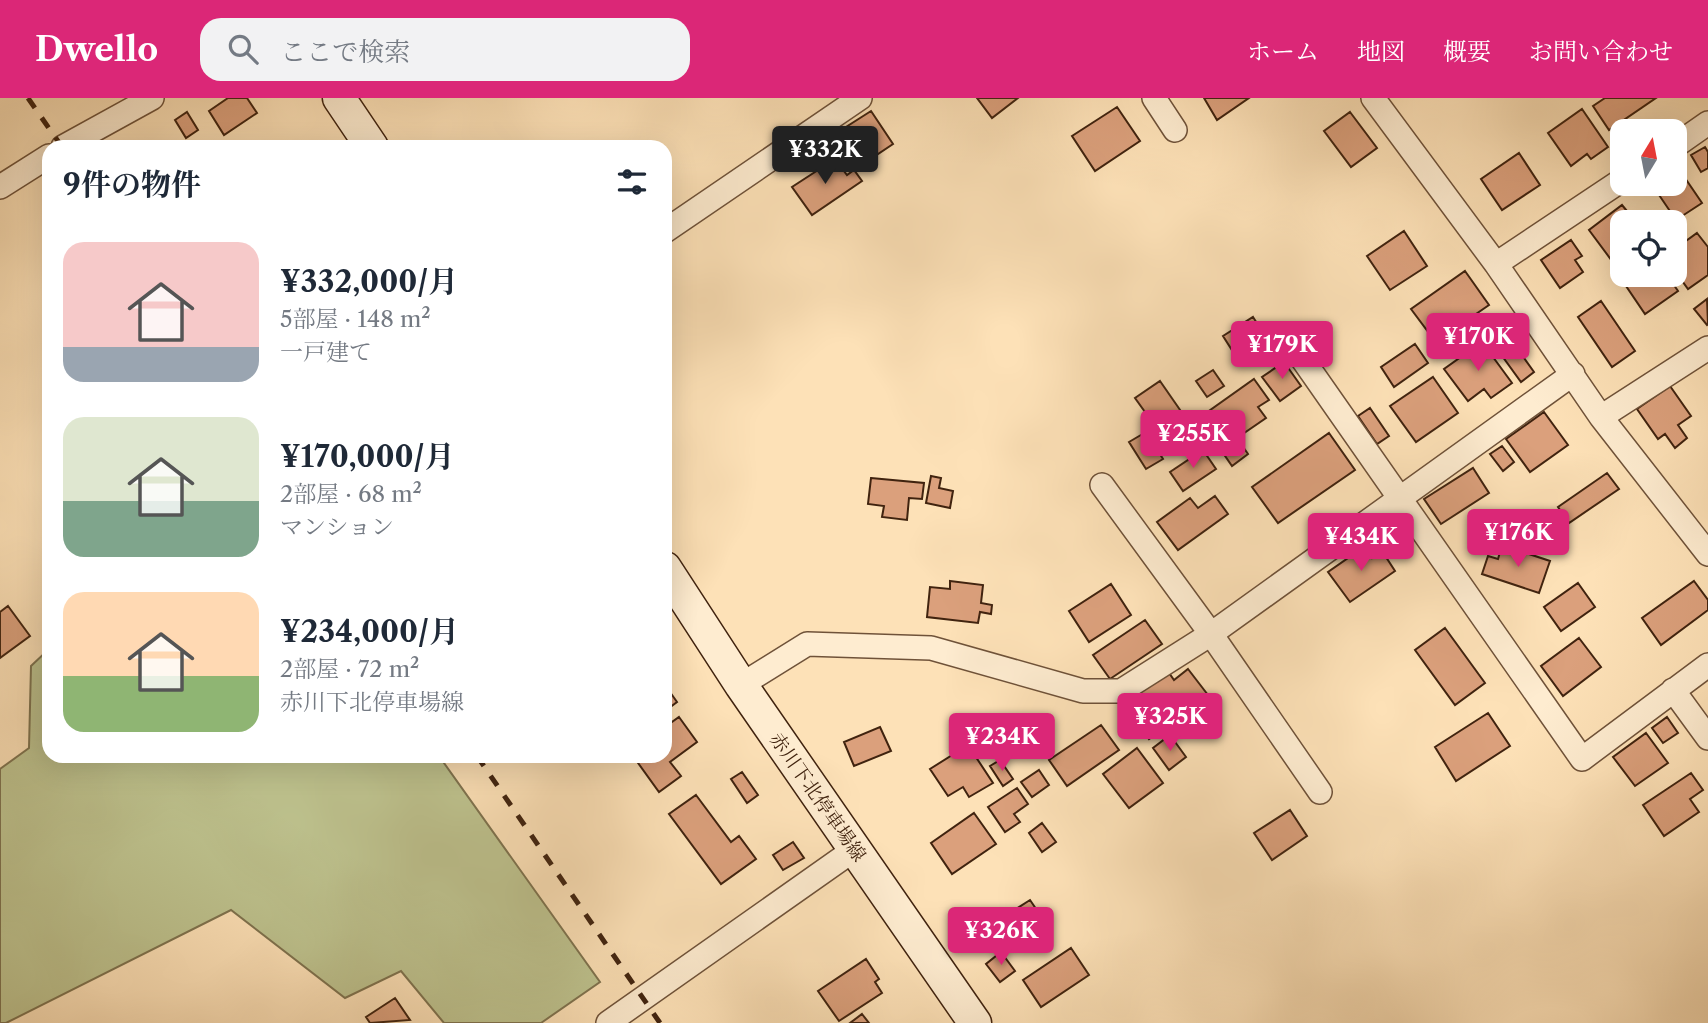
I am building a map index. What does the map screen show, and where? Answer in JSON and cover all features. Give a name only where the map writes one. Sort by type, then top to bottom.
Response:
[{"type":"main road","points":[[339,98],[367,140]]},
{"type":"main road","name":"赤川下北停車場線","points":[[672,579],[741,685],[975,1023]]},
{"type":"street","points":[[76,140],[152,98]]},
{"type":"street","points":[[1154,98],[1175,130]]},
{"type":"street","points":[[1373,98],[1496,264],[1601,417],[1708,554]]},
{"type":"street","points":[[672,227],[847,102]]},
{"type":"street","points":[[1687,137],[1708,123]]},
{"type":"street","points":[[0,187],[42,160]]},
{"type":"street","points":[[1496,264],[1610,188]]},
{"type":"street","points":[[1287,337],[1582,759],[1708,665]]},
{"type":"street","points":[[1601,417],[1708,348]]},
{"type":"street","points":[[741,685],[807,644],[931,648],[1083,691],[1121,691],[1211,634],[1573,374]]},
{"type":"street","points":[[1102,485],[1211,634],[1320,792]]},
{"type":"street","points":[[1673,690],[1708,738]]},
{"type":"street","points":[[608,1023],[855,849]]},
{"type":"green space","points":[[42,656],[42,763],[444,763],[600,982],[541,1023],[444,1023],[401,971],[345,998],[231,910],[6,1023],[0,1023],[0,769],[29,748],[31,666]]},
{"type":"building","points":[[228,98],[247,98],[257,113],[224,135],[209,111]]},
{"type":"building","points":[[977,98],[1018,98],[992,118]]},
{"type":"building","points":[[1204,98],[1249,98],[1217,120]]},
{"type":"building","points":[[1605,98],[1656,98],[1625,119],[1610,119],[1609,130],[1593,106]]},
{"type":"building","points":[[1117,107],[1140,141],[1095,171],[1072,136]]},
{"type":"building","points":[[1582,109],[1608,147],[1591,159],[1587,154],[1571,166],[1548,133]]},
{"type":"building","points":[[871,111],[893,144],[869,160],[846,127]]},
{"type":"building","points":[[187,112],[198,130],[186,138],[175,120]]},
{"type":"building","points":[[1350,112],[1377,148],[1351,167],[1324,131]]},
{"type":"building","points":[[1705,147],[1708,152],[1708,168],[1701,172],[1691,155]]},
{"type":"building","points":[[1519,153],[1540,185],[1502,210],[1481,179]]},
{"type":"building","points":[[835,159],[847,175],[854,170],[862,181],[812,215],[792,187]]},
{"type":"building","points":[[1687,181],[1702,203],[1687,213],[1687,210],[1669,210],[1660,196],[1687,196]]},
{"type":"building","points":[[1610,214],[1610,258],[1589,230]]},
{"type":"building","points":[[1404,231],[1427,266],[1390,290],[1367,256]]},
{"type":"building","points":[[1697,233],[1708,247],[1708,275],[1688,289],[1687,287],[1687,240]]},
{"type":"building","points":[[1571,240],[1582,256],[1575,260],[1583,272],[1560,288],[1541,260]]},
{"type":"building","points":[[1465,271],[1489,305],[1460,325],[1453,316],[1429,333],[1411,309]]},
{"type":"building","points":[[1627,287],[1675,287],[1678,291],[1645,314]]},
{"type":"building","points":[[1707,299],[1708,324],[1707,325],[1694,309]]},
{"type":"building","points":[[1601,301],[1635,351],[1612,367],[1578,317]]},
{"type":"building","points":[[1253,317],[1267,339],[1237,358],[1223,336]]},
{"type":"building","points":[[1482,342],[1512,383],[1491,398],[1484,389],[1468,401],[1444,369]]},
{"type":"building","points":[[1415,344],[1428,363],[1394,387],[1381,367]]},
{"type":"building","points":[[1514,344],[1534,372],[1521,382],[1500,353]]},
{"type":"building","points":[[1284,362],[1301,386],[1280,401],[1262,377]]},
{"type":"building","points":[[1213,370],[1224,386],[1207,397],[1196,381]]},
{"type":"building","points":[[1433,377],[1458,413],[1416,442],[1390,406]]},
{"type":"building","points":[[1254,379],[1269,400],[1258,407],[1266,418],[1237,438],[1248,454],[1232,466],[1199,418]]},
{"type":"building","points":[[1160,381],[1187,420],[1163,437],[1135,398]]},
{"type":"building","points":[[1670,386],[1691,416],[1678,425],[1687,438],[1675,448],[1665,434],[1658,439],[1637,409]]},
{"type":"building","points":[[1370,408],[1389,436],[1377,444],[1358,416]]},
{"type":"building","points":[[1544,412],[1568,445],[1530,472],[1506,439]]},
{"type":"building","points":[[1146,432],[1163,459],[1146,469],[1129,442]]},
{"type":"building","points":[[1329,433],[1355,470],[1278,523],[1252,487]]},
{"type":"building","points":[[1502,446],[1514,462],[1503,471],[1490,454]]},
{"type":"building","points":[[1203,450],[1216,469],[1183,491],[1170,472]]},
{"type":"building","points":[[1473,468],[1489,493],[1441,524],[1424,499]]},
{"type":"building","points":[[1607,473],[1619,489],[1569,523],[1558,507]]},
{"type":"building","points":[[931,476],[941,478],[939,488],[953,491],[950,508],[926,503]]},
{"type":"building","points":[[871,478],[924,483],[922,499],[909,498],[907,520],[882,517],[884,506],[868,504]]},
{"type":"building","points":[[1215,496],[1228,514],[1178,550],[1157,522],[1190,498],[1198,508]]},
{"type":"building","points":[[1502,545],[1550,561],[1539,593],[1482,574],[1488,556],[1498,559]]},
{"type":"building","points":[[1364,547],[1372,558],[1382,551],[1395,571],[1350,602],[1328,572]]},
{"type":"building","points":[[950,581],[983,585],[981,603],[992,605],[991,614],[980,612],[978,623],[927,617],[930,587],[950,589]]},
{"type":"building","points":[[1694,581],[1708,600],[1708,610],[1661,645],[1642,618]]},
{"type":"building","points":[[1578,583],[1595,607],[1561,631],[1544,607]]},
{"type":"building","points":[[1111,584],[1131,615],[1089,642],[1069,611]]},
{"type":"building","points":[[8,606],[30,636],[0,658],[0,612]]},
{"type":"building","points":[[1145,620],[1162,644],[1110,679],[1093,655]]},
{"type":"building","points":[[1445,628],[1485,683],[1455,705],[1415,650]]},
{"type":"building","points":[[1579,638],[1601,667],[1563,696],[1541,666]]},
{"type":"building","points":[[1188,669],[1208,695],[1149,739],[1126,708],[1141,697],[1138,692],[1167,670],[1174,680]]},
{"type":"building","points":[[1488,713],[1510,746],[1456,781],[1435,747]]},
{"type":"building","points":[[679,717],[697,742],[672,761],[672,722]]},
{"type":"building","points":[[1667,717],[1678,733],[1663,743],[1652,728]]},
{"type":"building","points":[[1101,725],[1119,750],[1067,786],[1049,760]]},
{"type":"building","points":[[880,727],[891,751],[854,766],[844,742]]},
{"type":"building","points":[[1646,733],[1668,763],[1635,786],[1613,757]]},
{"type":"building","points":[[1170,735],[1186,757],[1169,770],[1153,748]]},
{"type":"building","points":[[968,745],[993,783],[969,797],[963,787],[948,796],[930,769]]},
{"type":"building","points":[[1137,748],[1163,783],[1129,808],[1103,774]]},
{"type":"building","points":[[1000,760],[1013,779],[1003,786],[990,766]]},
{"type":"building","points":[[638,763],[671,763],[681,776],[659,792]]},
{"type":"building","points":[[1039,770],[1049,785],[1032,797],[1021,782]]},
{"type":"building","points":[[742,772],[758,795],[747,803],[731,779]]},
{"type":"building","points":[[1691,773],[1703,790],[1690,799],[1699,812],[1664,836],[1643,805]]},
{"type":"building","points":[[1017,788],[1028,804],[1014,814],[1020,822],[1005,832],[988,807]]},
{"type":"building","points":[[696,795],[731,842],[739,836],[756,859],[721,884],[669,814]]},
{"type":"building","points":[[1290,810],[1307,836],[1272,860],[1254,833]]},
{"type":"building","points":[[974,813],[996,844],[952,874],[931,843]]},
{"type":"building","points":[[1042,823],[1056,842],[1042,852],[1029,833]]},
{"type":"building","points":[[793,842],[804,858],[783,870],[773,855]]},
{"type":"building","points":[[1030,900],[1049,928],[1014,950],[996,922]]},
{"type":"building","points":[[1071,948],[1089,975],[1041,1007],[1023,980]]},
{"type":"building","points":[[1001,952],[1015,971],[1000,982],[986,964]]},
{"type":"building","points":[[866,959],[879,979],[875,982],[882,993],[839,1021],[818,991]]},
{"type":"building","points":[[395,998],[410,1020],[370,1023],[366,1017]]},
{"type":"building","points":[[862,1014],[869,1023],[850,1023]]},
{"type":"railway","points":[[28,98],[57,140]]},
{"type":"railway","points":[[482,763],[660,1023]]}]
